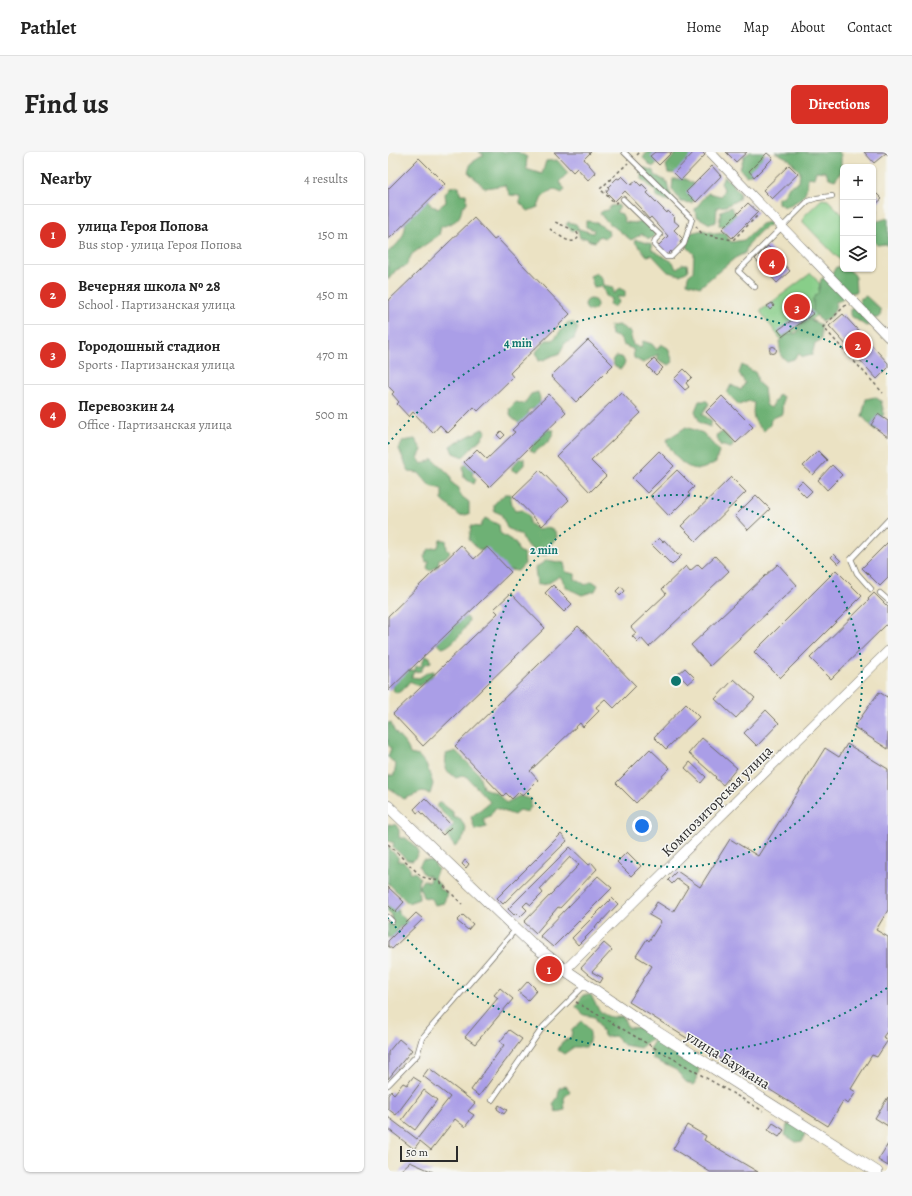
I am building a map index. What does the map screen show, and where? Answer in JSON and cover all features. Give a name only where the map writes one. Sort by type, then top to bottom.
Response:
[{"type":"street","points":[[710,152],[888,337]]},
{"type":"street","name":"Композиторская улица","points":[[565,970],[888,651]]},
{"type":"street","name":"улица Баумана","points":[[388,806],[531,943],[585,985],[877,1172]]},
{"type":"lane","points":[[623,199],[660,235],[655,240],[654,245],[666,257],[671,257],[684,244],[692,219],[624,152]]},
{"type":"lane","points":[[755,287],[738,271],[808,202],[817,198],[832,196]]},
{"type":"lane","points":[[871,589],[857,573],[851,559],[888,520]]},
{"type":"lane","points":[[880,593],[888,600]]},
{"type":"lane","points":[[388,917],[392,921]]},
{"type":"lane","points":[[388,1085],[417,1055],[422,1038],[516,929]]},
{"type":"lane","points":[[492,1100],[543,1026],[585,985]]},
{"type":"path","points":[[623,199],[615,204],[600,189],[640,152]]},
{"type":"path","points":[[692,219],[702,234],[733,240],[765,209]]},
{"type":"path","points":[[550,229],[568,241],[576,241],[579,236],[576,231],[555,222]]},
{"type":"path","points":[[852,299],[823,327],[883,393]]},
{"type":"path","points":[[388,844],[422,877],[439,881],[462,904]]},
{"type":"path","points":[[571,999],[768,1114]]},
{"type":"green space","points":[[479,152],[518,152],[527,157],[526,169],[542,174],[546,161],[557,160],[568,173],[559,182],[565,189],[562,193],[553,189],[542,197],[538,207],[528,211],[520,203],[520,196],[510,195],[505,185],[485,188],[468,172],[471,163],[484,155]]},
{"type":"green space","points":[[647,152],[660,152],[661,161],[652,167],[643,158]]},
{"type":"green space","points":[[677,152],[696,152],[679,174],[668,173],[666,165]]},
{"type":"green space","points":[[750,152],[764,152],[764,157],[758,170],[746,176],[740,169],[744,156]]},
{"type":"green space","points":[[775,152],[839,152],[841,155],[840,173],[835,180],[829,178],[826,172],[816,171],[814,178],[808,177],[805,193],[796,202],[785,207],[778,203],[778,198],[784,196],[789,186],[799,182],[800,172],[789,159]]},
{"type":"green space","points":[[642,167],[654,171],[655,175],[667,182],[669,191],[673,198],[670,201],[658,198],[655,191],[642,179],[640,170]]},
{"type":"green space","points":[[724,177],[729,180],[740,193],[739,199],[726,206],[717,207],[716,222],[710,224],[696,216],[695,209],[708,193],[721,196],[724,189],[721,183]]},
{"type":"green space","points":[[673,179],[685,179],[695,185],[695,198],[692,203],[681,202],[672,189]]},
{"type":"green space","points":[[459,186],[460,194],[466,194],[467,203],[462,207],[460,215],[456,221],[441,227],[439,235],[412,254],[406,266],[396,270],[388,280],[388,252],[402,237],[406,217],[428,198],[431,206],[438,208],[446,202],[445,194],[450,187]]},
{"type":"green space","points":[[822,199],[828,200],[840,212],[840,260],[803,222],[804,216]]},
{"type":"green space","points":[[618,205],[620,207],[616,212],[622,214],[625,222],[636,223],[646,220],[655,233],[654,237],[649,239],[642,234],[631,240],[604,219],[600,213],[608,210],[611,206]]},
{"type":"green space","points":[[731,207],[738,218],[727,228],[719,225],[721,211]]},
{"type":"green space","points":[[888,218],[888,246],[886,244],[877,245],[876,222]]},
{"type":"green space","points":[[586,221],[595,222],[608,230],[609,235],[605,238],[599,236],[595,242],[590,241],[586,238],[580,238],[578,231],[571,230],[566,225],[568,222],[576,224],[579,229],[593,233],[594,230],[586,227]]},
{"type":"green space","points":[[769,222],[770,225],[764,228],[754,238],[747,247],[745,253],[735,258],[700,287],[687,283],[688,276],[693,272],[694,254],[687,247],[690,233],[703,230],[717,234],[724,232],[731,242],[744,240],[761,224]]},
{"type":"green space","points":[[637,240],[651,244],[652,250],[673,262],[676,269],[682,264],[687,264],[688,271],[680,275],[668,272],[652,255],[647,256],[634,241]]},
{"type":"green space","points":[[836,267],[840,267],[840,272],[852,272],[855,275],[856,292],[843,295],[842,300],[836,302],[835,309],[830,317],[821,321],[813,311],[813,298],[818,293],[821,279],[831,275]]},
{"type":"green space","points":[[596,273],[602,278],[603,285],[613,287],[614,294],[619,288],[625,291],[625,297],[617,297],[619,302],[614,307],[609,304],[611,299],[606,296],[602,286],[594,287],[590,276]]},
{"type":"green space","points":[[811,273],[834,302],[782,341],[760,311]]},
{"type":"green space","points":[[866,296],[881,310],[880,317],[873,319],[871,325],[866,326],[851,316],[851,309],[859,305],[860,299]]},
{"type":"green space","points":[[589,299],[593,299],[597,305],[593,311],[589,311],[585,307],[585,303]]},
{"type":"green space","points":[[809,319],[821,325],[821,340],[815,343],[812,355],[803,357],[798,353],[794,359],[787,361],[781,356],[779,341],[787,334],[797,333],[800,325]]},
{"type":"green space","points":[[568,322],[574,323],[578,328],[574,339],[565,343],[559,354],[539,361],[536,352],[546,340],[553,340]]},
{"type":"green space","points":[[619,325],[630,332],[633,345],[641,348],[643,341],[652,344],[657,350],[661,344],[668,348],[673,362],[669,365],[658,360],[658,354],[643,363],[634,358],[633,349],[623,345],[620,338],[612,335],[610,326]]},
{"type":"green space","points":[[617,356],[623,358],[625,363],[621,369],[615,367],[612,360]]},
{"type":"green space","points":[[742,365],[756,373],[758,383],[764,388],[766,405],[771,408],[779,394],[783,397],[782,414],[771,419],[770,425],[764,431],[755,422],[753,412],[754,403],[749,401],[739,405],[727,393],[731,385],[741,390],[745,383],[739,373]]},
{"type":"green space","points":[[538,392],[540,398],[539,407],[528,410],[528,418],[521,425],[511,417],[509,409],[516,402],[524,404],[531,394]]},
{"type":"green space","points":[[875,397],[881,401],[884,413],[881,420],[884,428],[875,430],[862,416],[866,399]]},
{"type":"green space","points":[[699,401],[707,401],[709,404],[702,414],[712,421],[710,427],[700,423],[695,411]]},
{"type":"green space","points":[[686,427],[703,433],[719,451],[716,462],[701,469],[695,469],[684,464],[675,456],[666,440]]},
{"type":"green space","points":[[484,428],[486,432],[463,457],[453,453],[450,446]]},
{"type":"green space","points":[[546,430],[554,430],[550,440],[534,453],[530,450],[539,435]]},
{"type":"green space","points":[[723,432],[734,444],[731,448],[720,445],[716,435]]},
{"type":"green space","points":[[415,439],[422,450],[418,458],[422,464],[433,459],[450,475],[452,483],[459,488],[460,495],[469,502],[469,514],[460,516],[442,500],[442,489],[430,486],[419,473],[409,472],[399,449],[403,441]]},
{"type":"green space","points":[[524,458],[524,465],[517,472],[512,470],[512,467],[519,459]]},
{"type":"green space","points":[[470,463],[474,470],[472,475],[476,479],[474,484],[464,478],[463,466]]},
{"type":"green space","points":[[505,494],[510,494],[515,511],[523,510],[529,516],[529,523],[538,530],[547,527],[556,532],[557,537],[551,544],[547,555],[539,555],[525,543],[521,535],[507,528],[501,514],[494,511],[494,504]]},
{"type":"green space","points":[[485,518],[499,525],[500,533],[516,543],[518,550],[524,554],[525,564],[518,571],[501,569],[489,552],[478,549],[469,540],[471,526],[480,527]]},
{"type":"green space","points":[[440,540],[446,540],[447,549],[450,552],[446,557],[439,559],[438,566],[430,571],[427,568],[429,561],[426,562],[424,556],[429,549],[438,547]]},
{"type":"green space","points":[[547,560],[564,563],[566,572],[575,574],[575,579],[586,585],[592,581],[598,585],[595,591],[582,595],[567,588],[560,576],[547,584],[537,585],[535,568]]},
{"type":"green space","points":[[467,617],[469,620],[462,633],[446,647],[442,648],[439,645],[438,640],[459,620]]},
{"type":"green space","points":[[425,656],[430,657],[431,662],[424,665],[421,671],[414,672],[411,677],[419,678],[428,672],[434,671],[432,676],[418,686],[410,681],[402,691],[396,693],[393,690],[393,683],[406,671],[415,670],[416,666],[421,666]]},
{"type":"green space","points":[[391,722],[395,732],[406,745],[410,754],[419,756],[427,766],[433,784],[430,794],[422,792],[404,799],[388,787],[388,776],[394,775],[396,765],[388,757],[391,748],[388,745],[388,723]]},
{"type":"green space","points":[[456,751],[479,774],[483,788],[497,793],[506,803],[519,796],[531,799],[531,807],[527,812],[520,810],[514,815],[495,808],[490,816],[483,819],[487,827],[475,830],[471,817],[490,802],[465,775],[456,778],[445,769],[446,754]]},
{"type":"green space","points":[[440,802],[453,812],[453,817],[460,819],[466,828],[464,837],[455,847],[446,835],[454,824],[436,806]]},
{"type":"green space","points":[[388,824],[396,825],[399,830],[399,838],[406,838],[418,849],[418,854],[413,861],[407,860],[393,847],[394,843],[388,841]]},
{"type":"green space","points":[[388,847],[398,857],[398,861],[404,862],[410,868],[410,872],[416,873],[420,878],[418,882],[419,899],[408,903],[388,883]]},
{"type":"green space","points":[[423,860],[432,861],[438,869],[434,878],[440,885],[439,889],[447,892],[444,903],[435,905],[432,899],[423,897],[419,886],[423,880],[429,882],[430,876],[423,874],[419,866]]},
{"type":"green space","points":[[388,896],[397,902],[398,913],[407,921],[406,926],[399,927],[395,936],[388,938],[388,923],[391,924],[392,916],[388,912]]},
{"type":"green space","points":[[583,995],[591,995],[602,1013],[611,1017],[623,1017],[628,1028],[643,1027],[653,1037],[640,1048],[624,1045],[615,1036],[605,1037],[595,1017],[584,1015],[576,1007]]},
{"type":"green space","points":[[582,1021],[590,1033],[590,1039],[586,1047],[574,1047],[564,1054],[558,1050],[562,1042],[571,1037],[572,1030]]},
{"type":"green space","points":[[657,1035],[676,1050],[678,1058],[697,1064],[699,1071],[694,1085],[686,1082],[676,1070],[653,1059],[650,1048]]},
{"type":"green space","points":[[566,1086],[570,1091],[564,1098],[565,1110],[556,1112],[553,1104],[558,1097],[559,1088]]},
{"type":"green space","points":[[795,1123],[805,1132],[803,1141],[796,1142],[785,1135],[787,1125]]},
{"type":"building","points":[[554,152],[591,152],[584,159],[596,173],[588,180],[577,168],[573,172]]},
{"type":"building","points":[[655,152],[672,152],[659,165],[650,156]]},
{"type":"building","points":[[694,152],[702,152],[705,155],[681,180],[674,173]]},
{"type":"building","points":[[726,152],[747,152],[736,162]]},
{"type":"building","points":[[864,152],[888,152],[888,155],[886,153],[874,163]]},
{"type":"building","points":[[767,153],[773,158],[754,177],[749,171]]},
{"type":"building","points":[[419,158],[445,184],[388,240],[388,189]]},
{"type":"building","points":[[789,165],[798,174],[772,199],[763,190]]},
{"type":"building","points":[[712,166],[721,176],[696,202],[686,192]]},
{"type":"building","points":[[622,176],[631,185],[636,181],[641,186],[642,184],[649,191],[647,193],[667,213],[668,211],[675,218],[673,220],[679,225],[674,230],[683,239],[680,242],[681,244],[672,253],[671,251],[667,255],[658,246],[668,236],[651,217],[649,219],[625,191],[615,201],[606,192],[609,188],[608,187],[617,178],[619,179]]},
{"type":"building","points":[[876,195],[882,199],[876,204],[876,200]]},
{"type":"building","points":[[748,203],[758,212],[732,238],[722,229]]},
{"type":"building","points":[[474,218],[494,240],[497,238],[570,314],[510,373],[513,377],[478,411],[474,407],[448,433],[440,425],[433,433],[413,412],[409,417],[397,404],[399,402],[392,394],[394,392],[388,386],[388,301]]},
{"type":"building","points":[[768,246],[790,271],[777,283],[755,259]]},
{"type":"building","points":[[772,303],[774,306],[770,310],[767,306]]},
{"type":"building","points":[[809,308],[813,314],[783,336],[778,330]]},
{"type":"building","points":[[843,314],[888,363],[888,368],[877,379],[829,326]]},
{"type":"building","points":[[588,340],[613,365],[576,402],[551,376]]},
{"type":"building","points":[[773,346],[776,347],[776,353],[773,354],[770,353],[769,350],[770,347]]},
{"type":"building","points":[[654,359],[663,368],[656,375],[647,366]]},
{"type":"building","points":[[684,369],[692,377],[686,383],[689,387],[685,390],[674,379]]},
{"type":"building","points":[[621,392],[641,413],[591,461],[606,476],[590,492],[556,456]]},
{"type":"building","points":[[549,394],[566,412],[489,487],[464,462],[477,449],[487,459],[515,432],[512,430]]},
{"type":"building","points":[[722,396],[753,427],[736,443],[706,412]]},
{"type":"building","points":[[878,414],[888,421],[888,437],[871,425]]},
{"type":"building","points":[[501,431],[505,435],[501,439],[497,435]]},
{"type":"building","points":[[659,451],[674,466],[647,493],[632,478]]},
{"type":"building","points":[[818,451],[827,460],[813,475],[803,466]]},
{"type":"building","points":[[832,465],[842,475],[827,490],[818,480]]},
{"type":"building","points":[[540,470],[569,500],[542,526],[513,496]]},
{"type":"building","points":[[677,470],[694,487],[688,493],[690,495],[669,516],[650,496]]},
{"type":"building","points":[[731,477],[746,492],[696,541],[681,526]]},
{"type":"building","points":[[802,481],[812,491],[806,497],[796,487]]},
{"type":"building","points":[[756,495],[770,509],[748,530],[735,516]]},
{"type":"building","points":[[659,538],[663,542],[664,540],[678,555],[679,553],[682,555],[672,565],[652,545]]},
{"type":"building","points":[[888,542],[888,578],[880,586],[862,568]]},
{"type":"building","points":[[461,545],[474,559],[487,547],[511,572],[388,691],[388,616]]},
{"type":"building","points":[[834,554],[841,561],[838,564],[831,557]]},
{"type":"building","points":[[715,556],[729,571],[649,647],[641,638],[638,642],[632,636],[636,633],[631,627],[666,594],[662,589],[686,566],[690,571],[698,564],[702,568]]},
{"type":"building","points":[[778,564],[797,585],[710,666],[691,645]]},
{"type":"building","points":[[836,570],[862,596],[780,678],[754,652]]},
{"type":"building","points":[[553,585],[572,604],[564,612],[545,593]]},
{"type":"building","points":[[621,586],[625,591],[620,596],[616,591]]},
{"type":"building","points":[[511,593],[545,628],[423,746],[393,714],[498,613],[494,609]]},
{"type":"building","points":[[874,593],[888,607],[888,623],[831,679],[810,658],[869,600],[868,599]]},
{"type":"building","points":[[578,626],[636,686],[614,708],[605,699],[596,707],[599,711],[583,727],[580,723],[530,771],[538,780],[522,796],[519,792],[512,799],[506,793],[503,796],[455,746]]},
{"type":"building","points":[[685,668],[695,678],[688,684],[678,674]]},
{"type":"building","points":[[734,679],[755,698],[736,718],[715,699]]},
{"type":"building","points":[[879,692],[887,697],[888,695],[888,749],[854,727]]},
{"type":"building","points":[[686,704],[699,717],[666,749],[654,737]]},
{"type":"building","points":[[766,710],[779,723],[757,746],[744,733]]},
{"type":"building","points":[[702,738],[737,768],[723,785],[689,753]]},
{"type":"building","points":[[847,744],[888,769],[888,910],[876,930],[888,937],[888,1030],[883,1037],[888,1040],[877,1057],[872,1055],[851,1089],[856,1092],[848,1104],[843,1101],[828,1126],[629,1002],[652,966],[636,956],[647,939],[649,941],[661,922],[649,915],[657,902],[673,912],[688,887],[677,879],[672,884],[668,880],[677,871],[700,887],[730,839],[758,856],[825,748],[839,757]]},
{"type":"building","points":[[650,749],[670,768],[636,803],[616,783]]},
{"type":"building","points":[[690,762],[706,777],[701,783],[685,768]]},
{"type":"building","points":[[425,798],[452,826],[443,835],[420,811],[417,813],[414,809]]},
{"type":"building","points":[[561,834],[567,841],[503,904],[497,898]]},
{"type":"building","points":[[570,847],[589,865],[592,863],[597,869],[560,908],[558,907],[536,933],[524,922],[579,865],[570,857],[540,889],[543,893],[531,905],[527,902],[523,906],[527,910],[520,917],[516,913],[514,915],[508,909]]},
{"type":"building","points":[[627,852],[641,866],[631,876],[617,862]]},
{"type":"building","points":[[465,860],[469,864],[466,868],[462,864]]},
{"type":"building","points":[[598,876],[612,888],[553,947],[540,936]]},
{"type":"building","points":[[388,887],[404,902],[395,912],[388,905]]},
{"type":"building","points":[[612,898],[618,904],[578,945],[572,938]]},
{"type":"building","points":[[416,913],[423,919],[392,949],[388,946],[388,941]]},
{"type":"building","points":[[463,915],[473,924],[468,930],[457,921]]},
{"type":"building","points":[[604,943],[612,950],[592,972],[603,978],[600,983],[581,968]]},
{"type":"building","points":[[528,981],[537,990],[528,1000],[518,992]]},
{"type":"building","points":[[500,988],[513,999],[475,1044],[465,1037],[498,998],[494,995]]},
{"type":"building","points":[[509,1030],[522,1039],[479,1096],[471,1090],[504,1045],[500,1042]]},
{"type":"building","points":[[399,1039],[412,1050],[388,1079],[388,1052]]},
{"type":"building","points":[[429,1068],[475,1103],[468,1111],[474,1115],[465,1127],[455,1119],[431,1150],[420,1141],[414,1149],[388,1129],[388,1117],[417,1139],[450,1097],[423,1076]]},
{"type":"building","points":[[413,1077],[421,1082],[396,1115],[388,1109],[388,1095],[391,1091],[394,1094],[403,1083],[407,1085]]},
{"type":"building","points":[[424,1090],[437,1100],[415,1130],[402,1120]]},
{"type":"building","points":[[888,1097],[888,1126],[875,1118]]},
{"type":"building","points":[[499,1105],[507,1110],[504,1114],[497,1109]]},
{"type":"building","points":[[773,1123],[784,1130],[779,1137],[768,1130]]},
{"type":"building","points":[[687,1125],[706,1136],[704,1140],[758,1172],[710,1172],[673,1149]]},
{"type":"building","points":[[888,1144],[888,1166],[878,1160]]},
{"type":"building","points":[[410,1162],[433,1172],[399,1172]]},
{"type":"place","name":"Перевозкин 24","points":[[772,262]]},
{"type":"place","name":"Городошный стадион","points":[[797,307]]},
{"type":"place","name":"Вечерняя школа № 28","points":[[858,345]]},
{"type":"place","name":"улица Героя Попова","points":[[549,969]]}]
